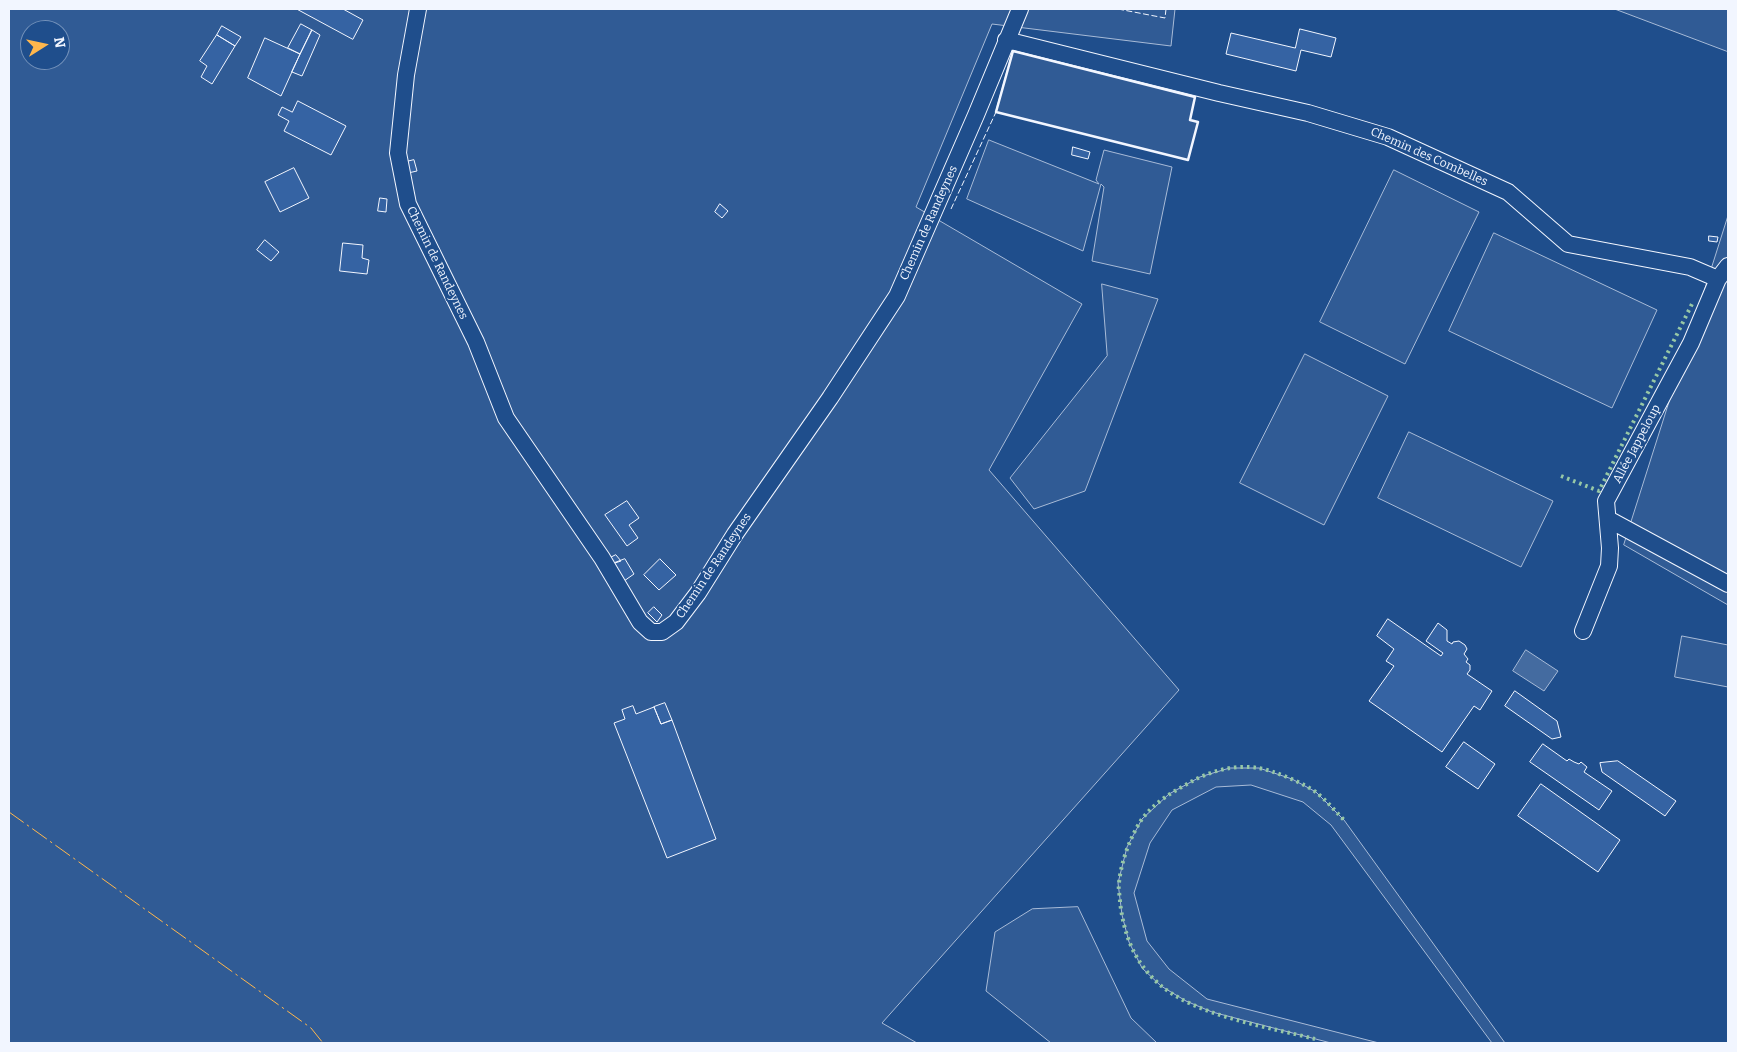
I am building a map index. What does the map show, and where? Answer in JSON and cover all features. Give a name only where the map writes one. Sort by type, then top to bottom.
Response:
[{"type":"street","name":"Chemin de Randeynes","points":[[418,9],[406,75],[398,154],[408,204],[476,342],[506,418],[602,558],[640,622],[651,632],[662,632],[676,622],[698,593],[897,296],[1020,9]]},
{"type":"street","name":"Chemin des Combelles","points":[[1006,40],[1308,113],[1368,130],[1388,137],[1508,192],[1568,244],[1723,273]]},
{"type":"street","name":"Allée Jappeloup","points":[[1583,631],[1609,566],[1610,548],[1606,501],[1691,343],[1723,273]]},
{"type":"street","points":[[1608,519],[1728,584]]},
{"type":"shaded area","points":[[9,9],[1175,9],[1171,46],[992,24],[916,207],[1082,304],[989,470],[1179,690],[882,1023],[917,1043],[9,1043]]},
{"type":"shaded area","points":[[1615,9],[1728,9],[1728,50],[1727,51]]},
{"type":"shaded area","points":[[1013,51],[1195,97],[1190,120],[1198,122],[1188,160],[996,112]]},
{"type":"shaded area","points":[[989,140],[1099,184],[1096,180],[1104,150],[1172,167],[1150,274],[1092,261],[1104,187],[1101,184],[1083,251],[967,199]]},
{"type":"shaded area","points":[[1394,170],[1479,212],[1405,364],[1320,322]]},
{"type":"shaded area","points":[[1728,216],[1728,605],[1624,545]]},
{"type":"shaded area","points":[[1494,233],[1657,310],[1612,408],[1449,331]]},
{"type":"shaded area","points":[[1102,284],[1158,299],[1085,491],[1034,509],[1010,478],[1107,356]]},
{"type":"shaded area","points":[[1305,354],[1388,396],[1324,525],[1240,483]]},
{"type":"shaded area","points":[[1409,432],[1553,501],[1521,567],[1378,498]]},
{"type":"shaded area","points":[[1682,636],[1728,645],[1728,687],[1675,677]]},
{"type":"shaded area","points":[[1526,650],[1558,671],[1544,691],[1513,671]]},
{"type":"shaded area","points":[[1230,768],[1259,768],[1292,779],[1316,792],[1344,820],[1505,1043],[1492,1043],[1331,825],[1303,802],[1251,785],[1216,787],[1172,810],[1150,843],[1134,893],[1147,941],[1169,969],[1207,999],[1379,1043],[1331,1043],[1212,1012],[1186,1001],[1161,986],[1142,968],[1129,942],[1122,915],[1118,883],[1127,847],[1142,819],[1169,794],[1200,777]]},
{"type":"shaded area","points":[[1078,907],[1131,1018],[1157,1043],[1051,1043],[986,991],[995,932],[1032,909]]},
{"type":"building","points":[[297,9],[343,9],[363,20],[353,39]]},
{"type":"building","points":[[301,24],[312,30],[300,54],[288,48]]},
{"type":"building","points":[[222,26],[241,37],[235,46],[217,35]]},
{"type":"building","points":[[1300,29],[1336,38],[1331,57],[1301,50],[1296,71],[1226,54],[1231,33],[1295,48]]},
{"type":"building","points":[[312,30],[320,35],[302,76],[292,72]]},
{"type":"building","points":[[217,35],[235,46],[212,84],[201,77],[207,66],[200,61]]},
{"type":"building","points":[[265,38],[300,54],[281,96],[248,78]]},
{"type":"building","points":[[298,101],[346,126],[331,155],[284,131],[289,121],[278,115],[282,107],[292,112]]},
{"type":"building","points":[[1073,147],[1090,152],[1088,159],[1072,155]]},
{"type":"building","points":[[414,160],[417,171],[408,173],[406,162]]},
{"type":"building","points":[[294,168],[309,198],[280,212],[265,182]]},
{"type":"building","points":[[380,198],[387,199],[386,212],[378,211]]},
{"type":"building","points":[[720,204],[728,211],[722,218],[715,212]]},
{"type":"building","points":[[1709,236],[1718,237],[1717,242],[1709,241]]},
{"type":"building","points":[[265,240],[279,252],[271,261],[257,250]]},
{"type":"building","points":[[343,243],[363,245],[362,258],[369,260],[367,274],[340,271]]},
{"type":"building","points":[[627,501],[639,518],[629,525],[638,538],[627,546],[605,515]]},
{"type":"building","points":[[616,555],[621,561],[612,564],[608,559]]},
{"type":"building","points":[[625,559],[634,574],[624,581],[612,564]]},
{"type":"building","points":[[660,559],[676,575],[659,590],[644,575]]},
{"type":"building","points":[[654,607],[662,615],[657,622],[648,613]]},
{"type":"building","points":[[1388,619],[1441,656],[1443,653],[1426,641],[1438,623],[1447,630],[1447,641],[1452,644],[1459,641],[1465,645],[1467,649],[1464,654],[1468,659],[1466,662],[1470,665],[1470,670],[1467,674],[1492,691],[1480,710],[1474,706],[1442,752],[1369,701],[1394,666],[1386,661],[1394,649],[1377,636]]},
{"type":"building","points":[[1515,691],[1557,721],[1561,737],[1552,739],[1505,706]]},
{"type":"building","points":[[665,703],[672,720],[661,724],[654,707]]},
{"type":"building","points":[[633,706],[636,714],[654,707],[661,724],[672,720],[716,839],[667,858],[614,723],[625,719],[622,710]]},
{"type":"building","points":[[1464,742],[1495,764],[1478,789],[1446,767]]},
{"type":"building","points":[[1543,744],[1567,761],[1569,759],[1579,764],[1581,762],[1587,767],[1584,772],[1612,791],[1599,810],[1530,762]]},
{"type":"building","points":[[1618,761],[1676,801],[1665,816],[1602,772],[1600,763]]},
{"type":"building","points":[[1541,784],[1620,840],[1598,872],[1518,816]]},
{"type":"hedge","points":[[1561,476],[1599,491],[1693,302]]},
{"type":"hedge","points":[[1315,1039],[1255,1025],[1212,1012],[1174,995],[1159,984],[1143,967],[1128,937],[1124,926],[1119,883],[1124,858],[1130,842],[1147,813],[1176,790],[1223,769],[1250,767],[1280,774],[1317,793],[1344,820]]},
{"type":"fence","points":[[1118,9],[1165,18],[1166,9]]},
{"type":"fence","points":[[951,209],[996,112]]},
{"type":"wall","points":[[1013,51],[1195,97],[1190,120],[1198,122],[1188,160],[996,112],[1013,51]]},
{"type":"power","points":[[9,812],[311,1028],[323,1043]]}]
